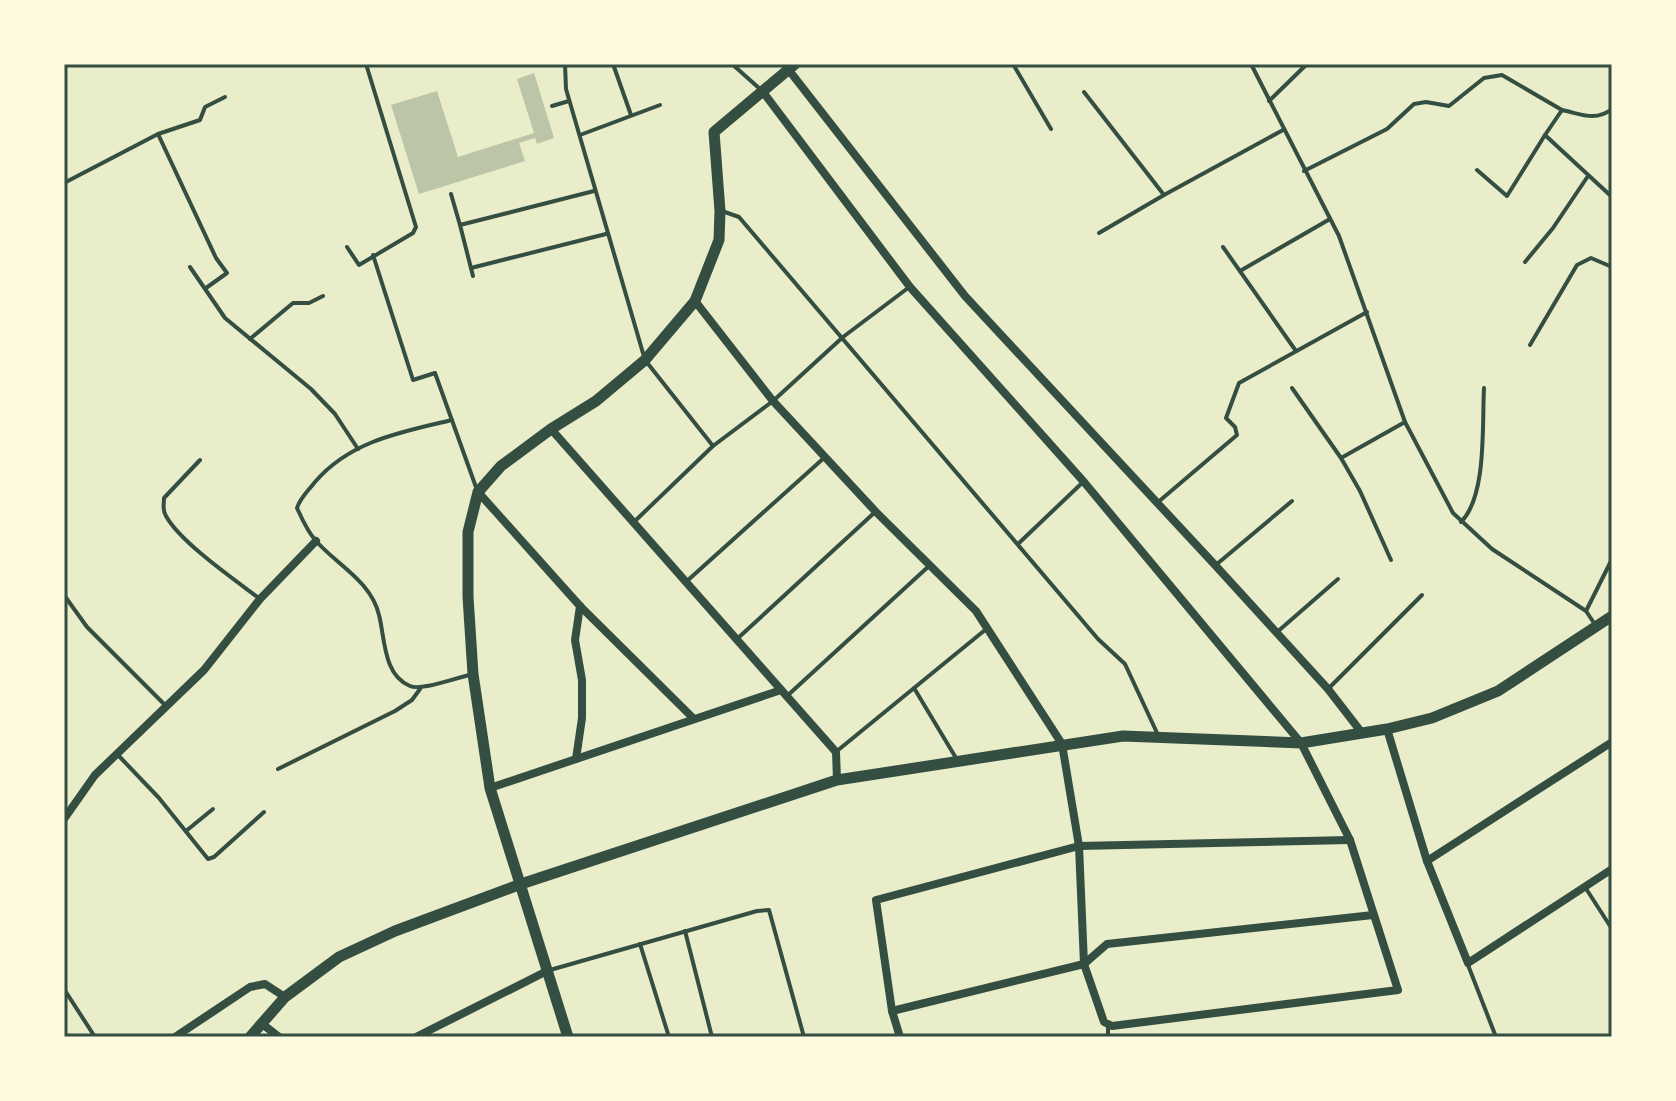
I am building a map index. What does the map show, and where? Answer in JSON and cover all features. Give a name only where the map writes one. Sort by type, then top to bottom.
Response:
[{"type":"street","points":[[568,1037],[490,788],[473,674],[468,532],[478,492],[501,466],[596,401],[645,360],[695,301],[719,240],[714,132],[792,67],[965,296],[1328,689],[1362,733]]},
{"type":"street","points":[[695,301],[773,401],[876,512],[976,611],[1062,744],[1079,846],[1084,964],[1104,1022],[1108,1025],[1398,990],[1350,840],[1301,743],[1084,482],[910,287],[763,92]]},
{"type":"street","points":[[551,429],[836,752],[837,780]]},
{"type":"street","points":[[478,492],[580,606],[694,719]]},
{"type":"street","points":[[64,819],[95,775],[204,670],[260,599],[316,541]]},
{"type":"street","points":[[576,759],[582,718],[582,680],[575,640],[580,606]]},
{"type":"street","points":[[250,1037],[285,997],[339,957],[395,931],[521,884],[837,780],[1123,736],[1301,743],[1387,729],[1432,718],[1498,691],[1612,616]]},
{"type":"street","points":[[490,788],[694,719],[784,693]]},
{"type":"street","points":[[1387,729],[1427,861],[1468,963],[1612,869]]},
{"type":"street","points":[[1427,861],[1612,742]]},
{"type":"street","points":[[900,1037],[892,1011],[876,900],[1079,846],[1350,840]]},
{"type":"street","points":[[892,1011],[1084,964],[1107,944],[1373,915]]},
{"type":"street","points":[[416,1037],[547,971]]},
{"type":"street","points":[[175,1037],[250,987],[265,984],[285,997]]},
{"type":"street","points":[[261,1023],[279,1037]]},
{"type":"lane","points":[[347,247],[359,265],[413,233],[416,227],[366,64]]},
{"type":"lane","points":[[565,64],[569,101],[645,360],[713,446]]},
{"type":"lane","points":[[613,64],[631,115]]},
{"type":"lane","points":[[732,64],[763,92]]},
{"type":"lane","points":[[1013,64],[1051,129]]},
{"type":"lane","points":[[1251,64],[1330,219],[1367,312],[1405,422],[1453,513],[1492,549],[1586,611],[1596,626]]},
{"type":"lane","points":[[1269,101],[1307,64]]},
{"type":"lane","points":[[1304,171],[1387,129],[1414,104],[1454,104],[1490,75],[1502,75],[1562,110],[1593,118],[1603,116],[1612,109]]},
{"type":"lane","points":[[1084,92],[1164,195]]},
{"type":"lane","points":[[64,183],[158,134],[200,120],[205,107],[225,97]]},
{"type":"lane","points":[[552,106],[569,101]]},
{"type":"lane","points":[[579,135],[660,105]]},
{"type":"lane","points":[[1477,170],[1507,196],[1562,110]]},
{"type":"lane","points":[[1099,233],[1283,130]]},
{"type":"lane","points":[[158,134],[216,258],[227,273],[206,288]]},
{"type":"lane","points":[[1545,135],[1612,197]]},
{"type":"lane","points":[[1525,262],[1553,228],[1588,176]]},
{"type":"lane","points":[[460,225],[594,191]]},
{"type":"lane","points":[[451,194],[473,276]]},
{"type":"lane","points":[[720,211],[739,217],[1098,639],[1125,664],[1159,736]]},
{"type":"lane","points":[[1240,271],[1330,219]]},
{"type":"lane","points":[[471,268],[606,234]]},
{"type":"lane","points":[[1223,247],[1296,351]]},
{"type":"lane","points":[[373,255],[413,380],[435,373],[478,492]]},
{"type":"lane","points":[[1530,345],[1577,265],[1591,258],[1612,267]]},
{"type":"lane","points":[[190,267],[225,318],[293,373],[335,414],[358,449]]},
{"type":"lane","points":[[634,522],[713,446],[773,401],[843,337],[910,287]]},
{"type":"lane","points":[[250,339],[293,303],[309,303],[323,296]]},
{"type":"lane","points":[[1156,504],[1237,435],[1235,427],[1226,418],[1239,383],[1367,312]]},
{"type":"lane","points":[[1292,388],[1360,491],[1391,560]]},
{"type":"lane","points":[[1461,522],[1474,504],[1481,453],[1484,388]]},
{"type":"lane","points":[[420,689],[398,678],[386,652],[379,612],[346,565],[316,541],[297,508],[299,501],[328,467],[358,449],[386,436],[452,420]]},
{"type":"lane","points":[[1341,458],[1405,422]]},
{"type":"lane","points":[[687,581],[825,457]]},
{"type":"lane","points":[[200,460],[164,498],[163,512],[172,525],[215,566],[260,599]]},
{"type":"lane","points":[[1018,544],[1084,482]]},
{"type":"lane","points":[[1215,565],[1292,501]]},
{"type":"lane","points":[[737,639],[876,512]]},
{"type":"lane","points":[[1586,611],[1612,559]]},
{"type":"lane","points":[[784,693],[929,566]]},
{"type":"lane","points":[[1276,633],[1338,579]]},
{"type":"lane","points":[[64,595],[87,627],[167,707]]},
{"type":"lane","points":[[1328,689],[1422,595]]},
{"type":"lane","points":[[836,752],[987,628]]},
{"type":"lane","points":[[278,769],[395,711],[412,700],[420,689],[473,674]]},
{"type":"lane","points":[[914,688],[959,763]]},
{"type":"lane","points":[[117,754],[159,798],[205,857],[211,858],[264,812]]},
{"type":"lane","points":[[186,831],[213,809]]},
{"type":"lane","points":[[1585,887],[1612,929]]},
{"type":"lane","points":[[547,971],[769,910],[804,1037]]},
{"type":"lane","points":[[685,931],[712,1037]]},
{"type":"lane","points":[[640,944],[669,1037]]},
{"type":"lane","points":[[1468,963],[1496,1037]]},
{"type":"lane","points":[[64,989],[95,1037]]},
{"type":"lane","points":[[1108,1025],[1108,1037]]},
{"type":"building","points":[[534,73],[554,138],[537,144],[535,138],[519,143],[525,161],[419,194],[391,105],[437,91],[458,157],[534,133],[517,79]]}]
